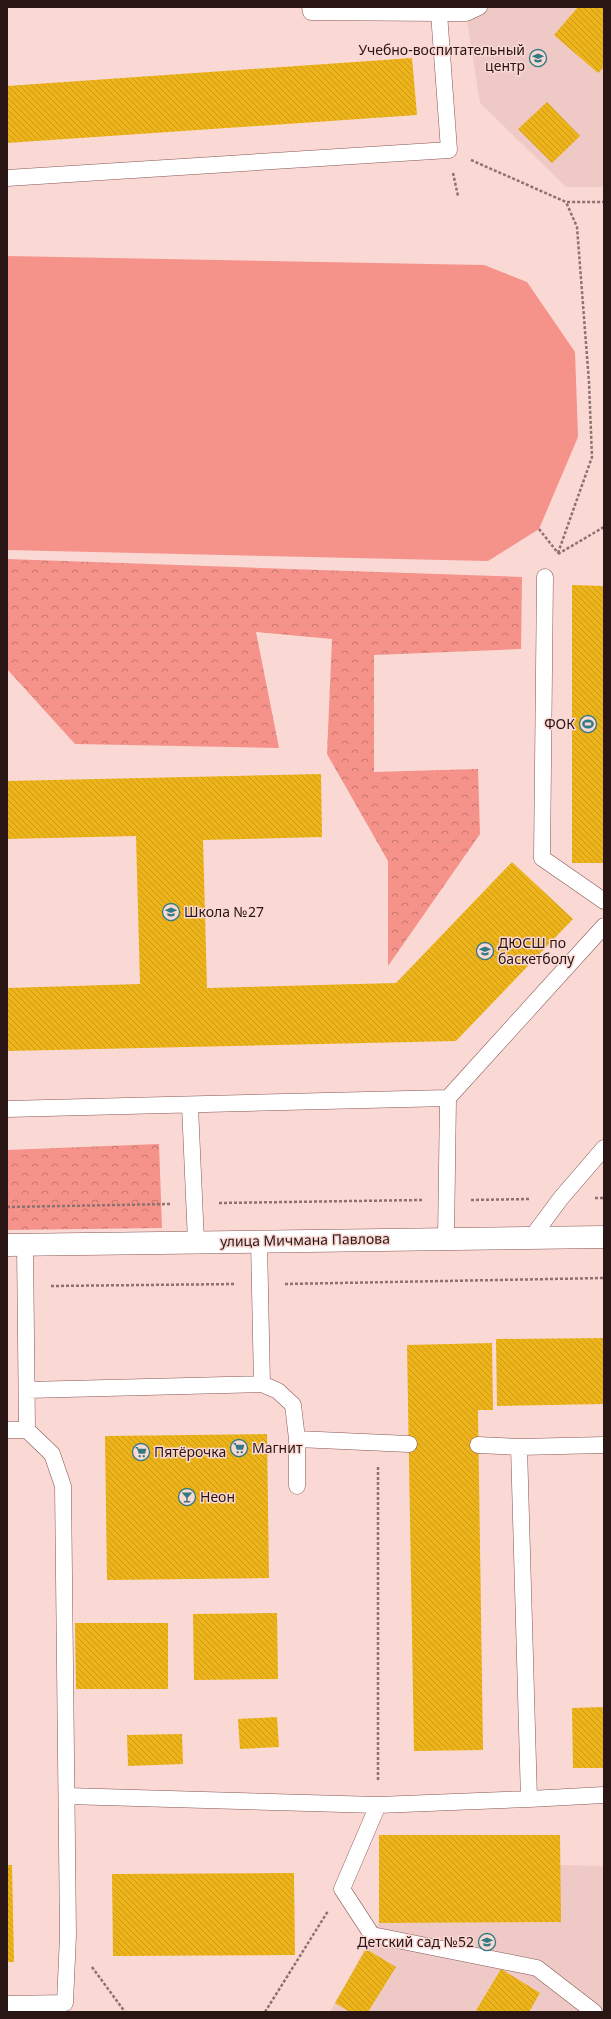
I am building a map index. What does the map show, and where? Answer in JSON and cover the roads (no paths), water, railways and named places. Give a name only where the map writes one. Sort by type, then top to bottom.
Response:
[{"type":"street","name":"улица Мичмана Павлова","points":[[16,1245],[604,1237]]},
{"type":"lane","points":[[310,7],[311,12],[439,13],[466,13],[479,7]]},
{"type":"lane","points":[[7,178],[449,150],[439,13]]},
{"type":"lane","points":[[545,577],[542,858],[604,901]]},
{"type":"lane","points":[[446,1238],[448,1098],[604,926]]},
{"type":"lane","points":[[7,1109],[190,1106],[448,1098]]},
{"type":"lane","points":[[190,1106],[196,1242]]},
{"type":"lane","points":[[532,1237],[561,1198],[604,1148]]},
{"type":"lane","points":[[259,1241],[262,1384]]},
{"type":"lane","points":[[16,1245],[26,1286],[27,1430]]},
{"type":"lane","points":[[27,1390],[262,1384],[278,1391],[293,1405],[297,1440],[297,1486]]},
{"type":"lane","points":[[7,1430],[27,1430],[52,1454],[63,1486],[68,1935],[65,2003],[7,2004]]},
{"type":"lane","points":[[297,1440],[409,1444]]},
{"type":"lane","points":[[478,1445],[519,1447],[604,1445]]},
{"type":"lane","points":[[519,1447],[529,1799]]},
{"type":"lane","points":[[67,1796],[378,1804],[604,1795]]},
{"type":"lane","points":[[378,1804],[342,1889],[372,1935],[537,1968],[594,2012]]},
{"type":"place","name":"Учебно-воспитательный центр","points":[[538,58]]},
{"type":"place","name":"ФОК","points":[[588,724]]},
{"type":"place","name":"Школа №27","points":[[171,912]]},
{"type":"place","name":"ДЮСШ по баскетболу","points":[[485,951]]},
{"type":"place","name":"Магнит","points":[[239,1448]]},
{"type":"place","name":"Пятёрочка","points":[[141,1452]]},
{"type":"place","name":"Неон","points":[[187,1497]]},
{"type":"place","name":"Детский сад №52","points":[[487,1942]]}]
